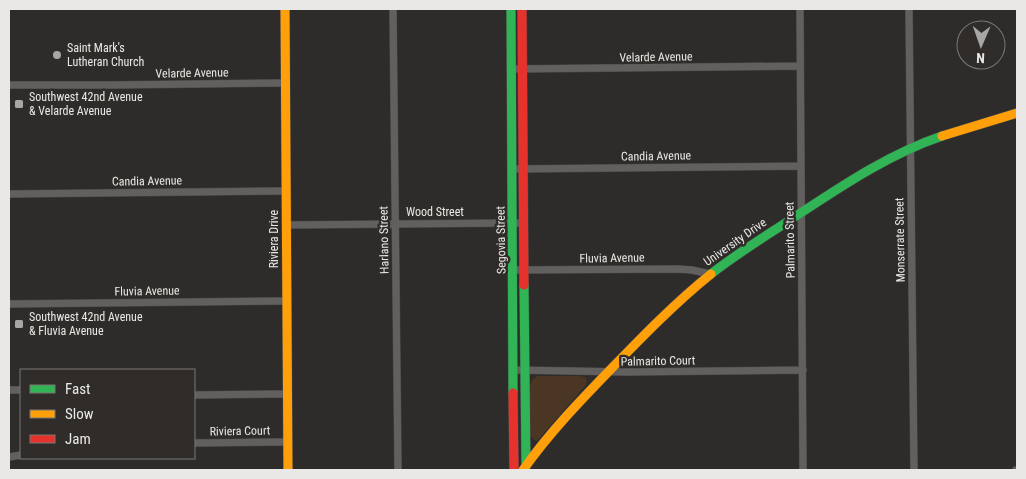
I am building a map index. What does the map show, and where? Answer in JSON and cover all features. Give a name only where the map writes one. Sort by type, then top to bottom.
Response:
[{"type":"street","name":"Riviera Drive","points":[[285,9],[288,470]]},
{"type":"street","name":"Harlano Street","points":[[393,9],[398,470]]},
{"type":"street","name":"Segovia Street","points":[[511,9],[514,470]]},
{"type":"street","name":"Segovia Street","points":[[522,9],[526,370],[525,469]]},
{"type":"street","name":"Palmarito Street","points":[[800,9],[803,470]]},
{"type":"street","name":"Monserrate Street","points":[[909,9],[914,470]]},
{"type":"street","name":"Velarde Avenue","points":[[512,69],[800,66]]},
{"type":"street","name":"Velarde Avenue","points":[[9,85],[286,83]]},
{"type":"street","name":"University Drive","points":[[525,469],[537,449],[558,423],[649,330],[710,274],[864,173],[911,148],[1017,113]]},
{"type":"street","name":"Candia Avenue","points":[[512,169],[800,166]]},
{"type":"street","name":"Candia Avenue","points":[[9,194],[286,192]]},
{"type":"street","name":"Wood Street","points":[[286,225],[524,223]]},
{"type":"street","name":"Fluvia Avenue","points":[[513,270],[678,268],[710,274]]},
{"type":"street","name":"Fluvia Avenue","points":[[9,304],[286,301]]},
{"type":"street","name":"Palmarito Court","points":[[514,370],[608,372],[803,370]]},
{"type":"street","points":[[195,395],[287,394]]},
{"type":"street","name":"Riviera Court","points":[[195,443],[287,442]]},
{"type":"shaded area","points":[[537,376],[581,376],[587,380],[585,386],[536,441],[530,434],[530,385]]},
{"type":"traffic: fast","points":[[511,9],[513,393]]},
{"type":"traffic: fast","points":[[711,274],[748,247],[862,174],[901,153],[942,136]]},
{"type":"traffic: fast","points":[[524,285],[526,466]]},
{"type":"traffic: slow","points":[[285,9],[288,470]]},
{"type":"traffic: slow","points":[[942,136],[1017,113]]},
{"type":"traffic: slow","points":[[523,470],[554,430],[599,381],[685,296],[711,274]]},
{"type":"traffic: jam","points":[[522,9],[524,285]]},
{"type":"traffic: jam","points":[[513,393],[514,470]]},
{"type":"place","name":"Saint Mark's Lutheran Church","points":[[57,55]]},
{"type":"place","name":"Southwest 42nd Avenue & Velarde Avenue","points":[[19,104]]},
{"type":"place","name":"Southwest 42nd Avenue & Fluvia Avenue","points":[[19,324]]}]
